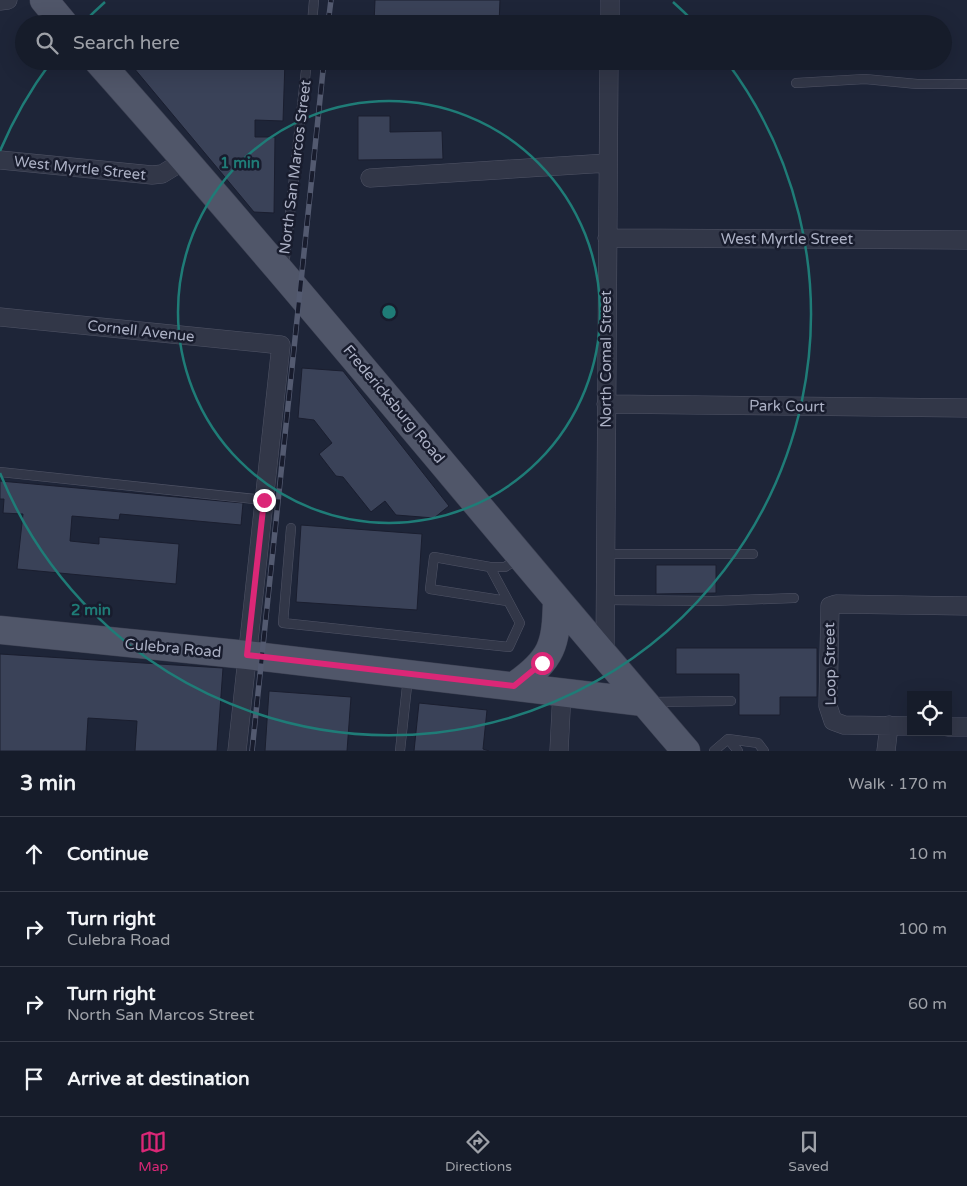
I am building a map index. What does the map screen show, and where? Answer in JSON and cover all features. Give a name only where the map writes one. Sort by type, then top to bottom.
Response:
[{"type":"main road","points":[[44,0],[56,15]]},
{"type":"main road","name":"Fredericksburg Road","points":[[106,70],[283,274],[686,751]]},
{"type":"main road","points":[[514,686],[530,675],[552,649],[555,638],[557,600]]},
{"type":"main road","name":"Culebra Road","points":[[0,630],[247,655],[644,702]]},
{"type":"street","points":[[0,1],[8,0]]},
{"type":"street","points":[[610,0],[610,15]]},
{"type":"street","name":"North Comal Street","points":[[605,657],[609,70]]},
{"type":"street","name":"West Myrtle Street","points":[[0,160],[152,175],[162,174],[185,160]]},
{"type":"street","points":[[370,178],[607,163]]},
{"type":"street","name":"West Myrtle Street","points":[[607,238],[967,240]]},
{"type":"street","name":"Cornell Avenue","points":[[0,317],[281,346],[264,500]]},
{"type":"street","name":"Park Court","points":[[606,404],[967,408]]},
{"type":"street","points":[[236,751],[264,500]]},
{"type":"street","name":"Loop Street","points":[[907,726],[844,725],[834,721],[828,706],[830,606],[836,604],[967,606]]},
{"type":"street","points":[[559,751],[562,691]]},
{"type":"street","points":[[886,751],[889,725]]},
{"type":"street","points":[[952,727],[967,727]]},
{"type":"lane","points":[[313,15],[314,0]]},
{"type":"lane","name":"North San Marcos Street","points":[[283,274],[306,70]]},
{"type":"lane","points":[[796,83],[865,79],[917,84],[967,84]]},
{"type":"lane","points":[[0,472],[264,500]]},
{"type":"lane","points":[[291,528],[287,557],[283,623],[509,647],[520,623],[490,567]]},
{"type":"lane","points":[[605,554],[753,554]]},
{"type":"lane","points":[[507,601],[430,589],[434,557],[490,567],[505,567],[522,557]]},
{"type":"lane","points":[[604,600],[713,601],[794,598]]},
{"type":"lane","points":[[400,751],[408,674]]},
{"type":"lane","points":[[644,702],[730,702]]},
{"type":"lane","points":[[714,751],[728,739]]},
{"type":"lane","points":[[728,739],[738,751]]},
{"type":"lane","points":[[728,739],[758,744],[764,751]]},
{"type":"building","points":[[375,0],[500,0],[499,15],[374,15]]},
{"type":"building","points":[[136,70],[285,70],[283,121],[255,120],[255,137],[275,137],[274,213],[254,212]]},
{"type":"building","points":[[358,116],[390,116],[390,132],[442,131],[443,159],[358,160]]},
{"type":"building","points":[[302,368],[343,371],[449,506],[434,518],[396,515],[385,501],[371,512],[343,477],[336,476],[319,454],[332,443],[314,420],[298,418]]},
{"type":"building","points":[[0,481],[243,503],[241,525],[120,514],[119,520],[72,516],[70,541],[99,544],[99,537],[179,544],[176,584],[17,569],[23,514],[3,513],[4,499],[0,499]]},
{"type":"building","points":[[301,525],[422,534],[417,610],[296,602]]},
{"type":"building","points":[[656,565],[716,565],[716,593],[656,594]]},
{"type":"building","points":[[676,648],[817,648],[817,697],[780,697],[780,715],[739,715],[739,674],[676,674]]},
{"type":"building","points":[[0,654],[223,668],[217,751],[135,751],[137,721],[88,718],[86,751],[0,751]]},
{"type":"building","points":[[269,691],[351,697],[347,751],[265,751]]},
{"type":"building","points":[[419,703],[487,710],[483,749],[489,751],[414,751]]},
{"type":"railway","points":[[329,15],[331,0]]},
{"type":"railway","points":[[252,751],[323,70]]},
{"type":"route","points":[[264,500],[247,655],[514,686],[530,675],[542,663]]}]
